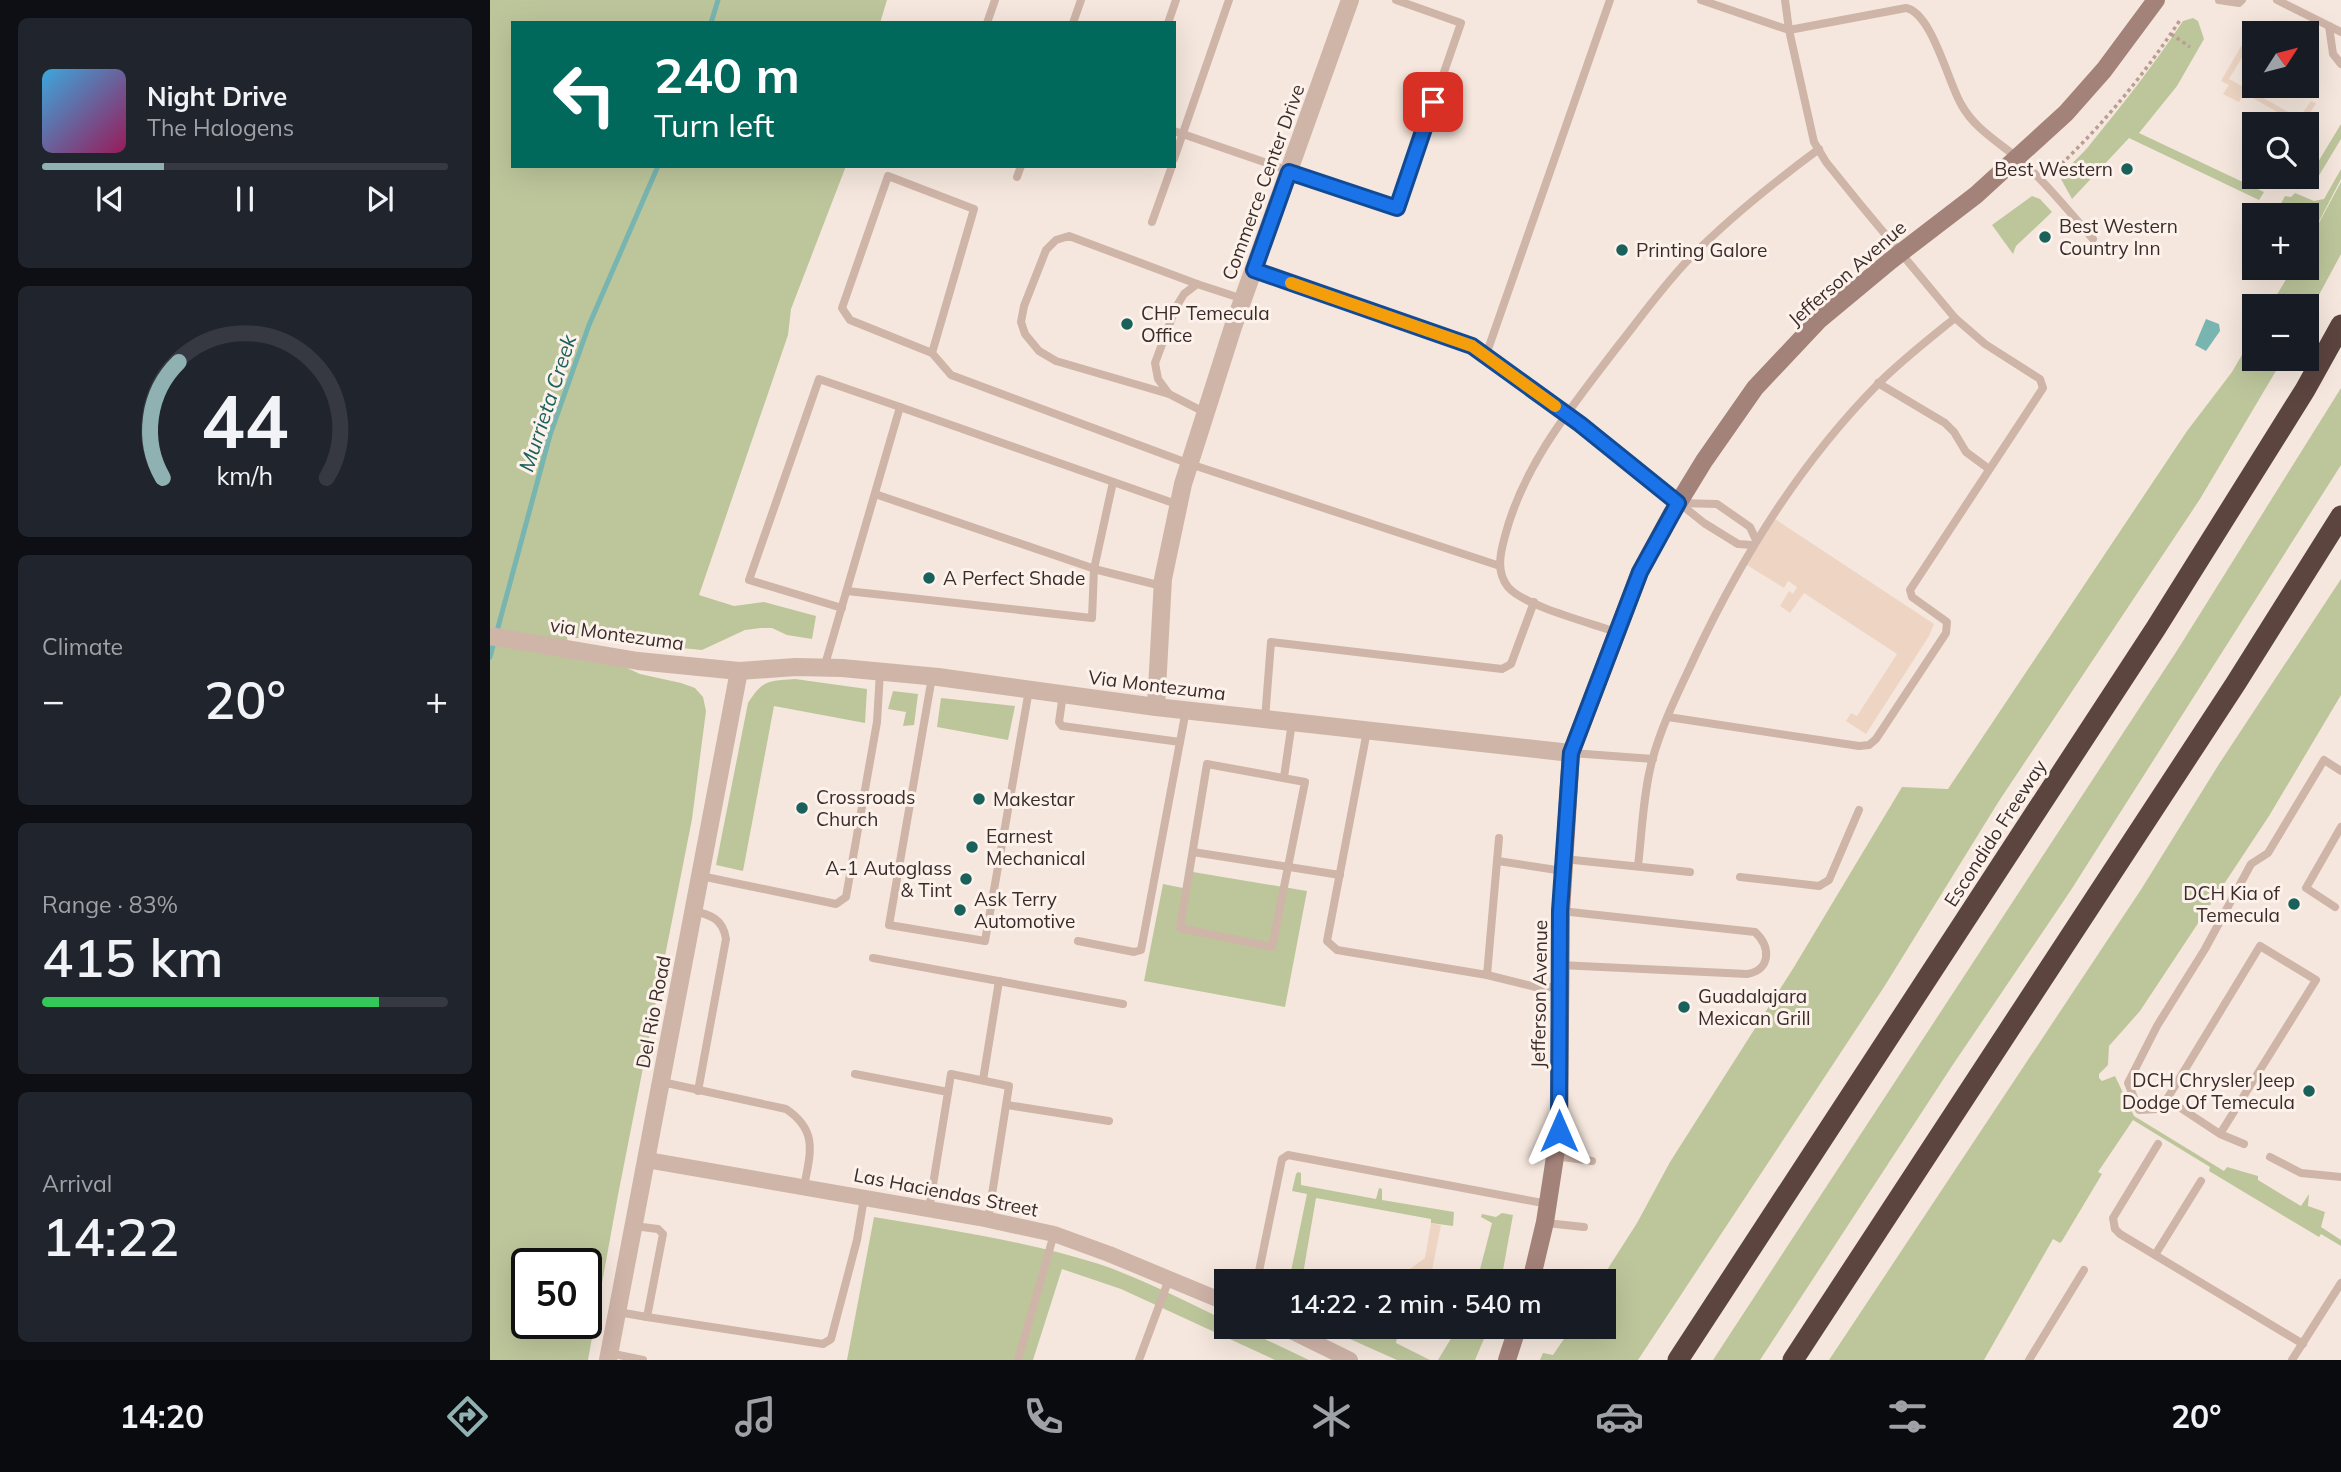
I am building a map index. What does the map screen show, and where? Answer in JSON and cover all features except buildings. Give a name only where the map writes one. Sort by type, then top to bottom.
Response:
[{"type":"highway","name":"Escondido Freeway","points":[[1678,1360],[2157,628],[2305,390],[2341,325]]},
{"type":"highway","points":[[1793,1360],[2236,683],[2341,516]]},
{"type":"main road","name":"Jefferson Avenue","points":[[1534,1269],[1545,1223],[1559,1131],[1560,911],[1571,753],[1640,572],[1704,461],[1755,388],[1819,320],[1976,195],[2066,113],[2104,70],[2155,0]]},
{"type":"main road","points":[[1507,1360],[1514,1339]]},
{"type":"street","name":"Commerce Center Drive","points":[[1156,707],[1162,586],[1190,464],[1243,299],[1350,0]]},
{"type":"street","name":"via Montezuma","points":[[490,636],[638,661],[739,670]]},
{"type":"street","name":"Via Montezuma","points":[[739,670],[824,668],[932,677],[1156,707],[1571,753]]},
{"type":"street","name":"Del Rio Road","points":[[609,1357],[739,670]]},
{"type":"street","name":"Las Haciendas Street","points":[[647,1160],[929,1209],[1054,1234],[1214,1298]]},
{"type":"street","points":[[1307,1339],[1350,1360]]},
{"type":"lane","points":[[988,21],[995,0]]},
{"type":"lane","points":[[1074,21],[1081,0]]},
{"type":"lane","points":[[1169,21],[1176,0]]},
{"type":"lane","points":[[1230,0],[1179,132],[1397,208],[1461,23],[1396,0]]},
{"type":"lane","points":[[1486,355],[1610,0]]},
{"type":"lane","points":[[1701,0],[1789,30],[1912,9],[1925,23],[1961,106],[1990,137],[2018,158],[2093,239]]},
{"type":"lane","points":[[1668,717],[1859,746],[1869,745],[1946,632],[1947,622],[1912,597],[1910,590],[2043,388],[2040,379],[1985,344],[1955,318],[1860,204],[1814,142],[1785,0]]},
{"type":"lane","points":[[2219,0],[2239,3],[2242,0]]},
{"type":"lane","points":[[2277,0],[2341,32]]},
{"type":"lane","points":[[2329,26],[2333,54],[2341,64]]},
{"type":"lane","points":[[1616,632],[1534,602],[1508,587],[1499,558],[1511,513],[1536,460],[1566,413],[1652,302],[1688,260],[1740,212],[1819,149]]},
{"type":"lane","points":[[1017,177],[1020,168]]},
{"type":"lane","points":[[1152,222],[1171,168]]},
{"type":"lane","points":[[932,353],[974,209],[888,176],[842,308],[850,320],[932,353],[951,375],[1190,464],[1500,566]]},
{"type":"lane","points":[[1206,413],[1169,394],[1056,361],[1039,351],[1025,334],[1021,322],[1024,306],[1046,250],[1056,240],[1069,236],[1243,299]]},
{"type":"lane","points":[[1254,270],[1472,346],[1566,413],[1678,503],[1738,544],[1755,542]]},
{"type":"lane","points":[[1169,394],[1158,379],[1155,363],[1176,307],[1184,294],[1197,284]]},
{"type":"lane","points":[[1638,866],[1653,759],[1668,717],[1717,609],[1755,542],[1842,423],[1878,383],[1955,318]]},
{"type":"lane","points":[[842,608],[749,580],[819,379],[1179,505]]},
{"type":"lane","points":[[1878,383],[1945,423],[1966,452],[1989,469]]},
{"type":"lane","points":[[824,668],[900,407]]},
{"type":"lane","points":[[847,591],[1092,618],[1094,569],[1114,482]]},
{"type":"lane","points":[[875,494],[1094,569],[1162,586]]},
{"type":"lane","points":[[1678,503],[1717,504],[1750,527],[1755,542]]},
{"type":"lane","points":[[1265,719],[1272,642],[1502,669],[1511,664],[1534,602]]},
{"type":"lane","points":[[700,876],[836,904],[846,897],[877,722],[880,672]]},
{"type":"lane","points":[[932,677],[889,925],[985,941],[1029,690]]},
{"type":"lane","points":[[1063,694],[1059,722],[1062,726],[1180,742]]},
{"type":"lane","points":[[1078,941],[1141,950],[1186,710]]},
{"type":"lane","points":[[1284,777],[1292,722]]},
{"type":"lane","points":[[1367,730],[1327,941],[1337,950],[1487,975],[1545,989],[1560,984]]},
{"type":"lane","points":[[1571,753],[1653,759]]},
{"type":"lane","points":[[2220,1134],[2316,980],[2260,946],[2168,1099],[2159,1109],[2139,1110],[2128,1083],[2157,1027],[2205,949],[2251,864],[2268,853],[2324,760],[2341,771]]},
{"type":"lane","points":[[1207,764],[1284,777],[1304,782],[1272,947],[1180,928],[1207,764]]},
{"type":"lane","points":[[1740,877],[1819,886],[1829,880],[1859,810]]},
{"type":"lane","points":[[2335,907],[2306,888],[2341,827]]},
{"type":"lane","points":[[1487,975],[1499,838]]},
{"type":"lane","points":[[1193,852],[1340,875]]},
{"type":"lane","points":[[1498,861],[1638,866],[1690,872]]},
{"type":"lane","points":[[694,911],[711,915],[718,920],[725,929],[726,939],[698,1091]]},
{"type":"lane","points":[[1560,911],[1755,932],[1763,940],[1766,951],[1763,967],[1758,972],[1747,974],[1560,965]]},
{"type":"lane","points":[[873,958],[1123,1004]]},
{"type":"lane","points":[[983,1080],[999,981]]},
{"type":"lane","points":[[855,1074],[948,1092]]},
{"type":"lane","points":[[929,1209],[951,1074],[1009,1086],[988,1220]]},
{"type":"lane","points":[[662,1083],[786,1109],[799,1117],[810,1141],[804,1188]]},
{"type":"lane","points":[[2168,1099],[2220,1134],[2244,1144]]},
{"type":"lane","points":[[1006,1105],[1109,1121]]},
{"type":"lane","points":[[2158,1144],[2113,1218],[2115,1229],[2303,1344]]},
{"type":"lane","points":[[1259,1269],[1282,1159],[1288,1155],[1548,1204]]},
{"type":"lane","points":[[1555,1156],[1592,1161]]},
{"type":"lane","points":[[2270,1157],[2301,1173],[2341,1177]]},
{"type":"lane","points":[[2155,1255],[2201,1181]]},
{"type":"lane","points":[[617,1312],[824,1344],[831,1339],[857,1241],[864,1198]]},
{"type":"lane","points":[[1545,1223],[1584,1227]]},
{"type":"lane","points":[[634,1226],[658,1229],[663,1234],[647,1317]]},
{"type":"lane","points":[[1018,1360],[1054,1234]]},
{"type":"lane","points":[[2029,1360],[2084,1270]]},
{"type":"lane","points":[[1139,1360],[1169,1279]]},
{"type":"lane","points":[[2292,1360],[2341,1283]]},
{"type":"lane","points":[[609,1357],[643,1360]]},
{"type":"path","points":[[2062,205],[2069,198],[2055,170],[2079,148],[2116,106],[2180,20]]},
{"type":"path","points":[[2171,34],[2190,47]]},
{"type":"green space","points":[[490,0],[887,0],[881,21],[511,21],[511,168],[845,168],[791,309],[788,335],[699,595],[734,606],[764,602],[816,616],[812,639],[787,635],[772,628],[761,628],[745,630],[702,650],[567,637],[570,657],[621,665],[640,674],[695,688],[703,697],[706,711],[692,819],[602,1283],[602,1248],[511,1248],[511,1339],[592,1339],[588,1360],[490,1360]]},
{"type":"green space","points":[[2193,18],[2198,21],[2204,39],[2177,86],[2139,133],[2242,182],[2242,189],[2258,189],[2264,192],[2259,200],[2129,138],[2072,199],[2061,179],[2064,174],[2127,98],[2183,21]]},
{"type":"green space","points":[[2341,124],[2341,139],[2319,175],[2319,160]]},
{"type":"green space","points":[[2341,169],[2341,179],[2319,221],[2319,203],[2281,203],[2285,196],[2291,197],[2295,193],[2314,201],[2324,199]]},
{"type":"green space","points":[[2341,182],[2341,254],[2319,295],[2277,294],[2286,280],[2319,280],[2319,223]]},
{"type":"green space","points":[[2032,196],[2040,199],[2052,212],[2016,246],[2013,254],[1992,225]]},
{"type":"green space","points":[[2242,355],[2242,371],[2276,371],[2200,499],[1999,801],[1884,987],[1638,1360],[1540,1360],[1543,1353],[1553,1355],[1564,1339],[1616,1339],[1616,1269],[1608,1269],[1637,1223],[1670,1162],[1794,967],[1902,787],[1948,789],[2187,431]]},
{"type":"green space","points":[[2341,388],[2341,465],[2071,890],[1952,1066],[1760,1360],[1713,1360],[2178,649]]},
{"type":"green space","points":[[2341,579],[2341,695],[2269,816],[2140,1011],[2109,1046],[2108,1065],[2099,1074],[2099,1078],[2102,1081],[2115,1076],[2134,1116],[2224,1171],[2227,1167],[2258,1176],[2258,1180],[2301,1206],[2309,1194],[2308,1206],[2325,1212],[2321,1227],[2341,1240],[2341,1246],[2321,1234],[2319,1237],[2209,1171],[2210,1167],[2133,1120],[2098,1172],[2102,1174],[2062,1241],[2060,1243],[2053,1239],[1984,1360],[1829,1360],[2142,888],[2219,764]]},
{"type":"green space","points":[[795,679],[867,689],[865,723],[774,706],[743,871],[716,865],[748,703],[763,685]]},
{"type":"green space","points":[[893,691],[918,694],[914,725],[903,726],[906,712],[888,709]]},
{"type":"green space","points":[[941,698],[1015,706],[1008,740],[937,727]]},
{"type":"green space","points":[[1187,871],[1307,891],[1285,1007],[1144,981],[1163,884],[1183,888]]},
{"type":"green space","points":[[1301,1173],[1301,1185],[1376,1199],[1379,1188],[1382,1189],[1382,1200],[1454,1212],[1453,1226],[1431,1223],[1431,1219],[1316,1198],[1304,1269],[1291,1269],[1307,1194],[1292,1191],[1296,1174]]},
{"type":"green space","points":[[1502,1213],[1513,1215],[1503,1269],[1480,1269],[1492,1223],[1481,1217],[1482,1214],[1496,1217]]},
{"type":"green space","points":[[874,1217],[1016,1242],[1072,1256],[1148,1283],[1214,1315],[1214,1332],[1121,1289],[1062,1269],[1033,1360],[847,1360]]},
{"type":"green space","points":[[1229,1339],[1264,1339],[1309,1360],[1275,1360]]},
{"type":"green space","points":[[1350,1339],[1397,1339],[1396,1343],[1430,1360],[1397,1360]]},
{"type":"green space","points":[[1451,1339],[1484,1339],[1475,1360],[1438,1360]]},
{"type":"shaded area","points":[[2242,45],[2242,58],[2229,79],[2242,86],[2239,102],[2223,94],[2229,85],[2221,81]]},
{"type":"shaded area","points":[[2253,98],[2263,98],[2288,112],[2277,112]]},
{"type":"shaded area","points":[[2311,101],[2316,103],[2310,112],[2303,112]]},
{"type":"shaded area","points":[[1772,517],[1934,624],[1866,734],[1846,721],[1851,713],[1857,716],[1897,654],[1804,593],[1790,613],[1780,606],[1789,591],[1793,594],[1797,587],[1788,581],[1784,588],[1742,562]]},
{"type":"shaded area","points":[[1431,1223],[1441,1225],[1432,1269],[1410,1269],[1425,1258]]},
{"type":"water","points":[[2206,319],[2219,324],[2220,331],[2206,351],[2195,345]]},
{"type":"waterway","name":"Murrieta Creek","points":[[712,21],[718,0]]},
{"type":"waterway","name":"Murrieta Creek","points":[[490,657],[550,435],[589,325],[657,168]]},
{"type":"slow traffic","points":[[1291,283],[1472,346],[1555,406]]},
{"type":"place","name":"Best Western","points":[[2127,169]]},
{"type":"place","name":"Best Western Country Inn","points":[[2045,237]]},
{"type":"place","name":"Printing Galore","points":[[1622,250]]},
{"type":"place","name":"CHP Temecula Office","points":[[1127,324]]},
{"type":"place","name":"A Perfect Shade","points":[[929,578]]},
{"type":"place","name":"Makestar","points":[[979,799]]},
{"type":"place","name":"Crossroads Church","points":[[802,808]]},
{"type":"place","name":"Earnest Mechanical","points":[[972,847]]},
{"type":"place","name":"A-1 Autoglass & Tint","points":[[966,879]]},
{"type":"place","name":"DCH Kia of Temecula","points":[[2294,904]]},
{"type":"place","name":"Ask Terry Automotive","points":[[960,910]]},
{"type":"place","name":"Guadalajara Mexican Grill","points":[[1684,1007]]},
{"type":"place","name":"DCH Chrysler Jeep Dodge Of Temecula","points":[[2309,1091]]},
{"type":"route","points":[[1433,102],[1397,208],[1289,172],[1254,270],[1472,346],[1580,424],[1678,503],[1640,572],[1571,753],[1560,911],[1559,1131]]}]
